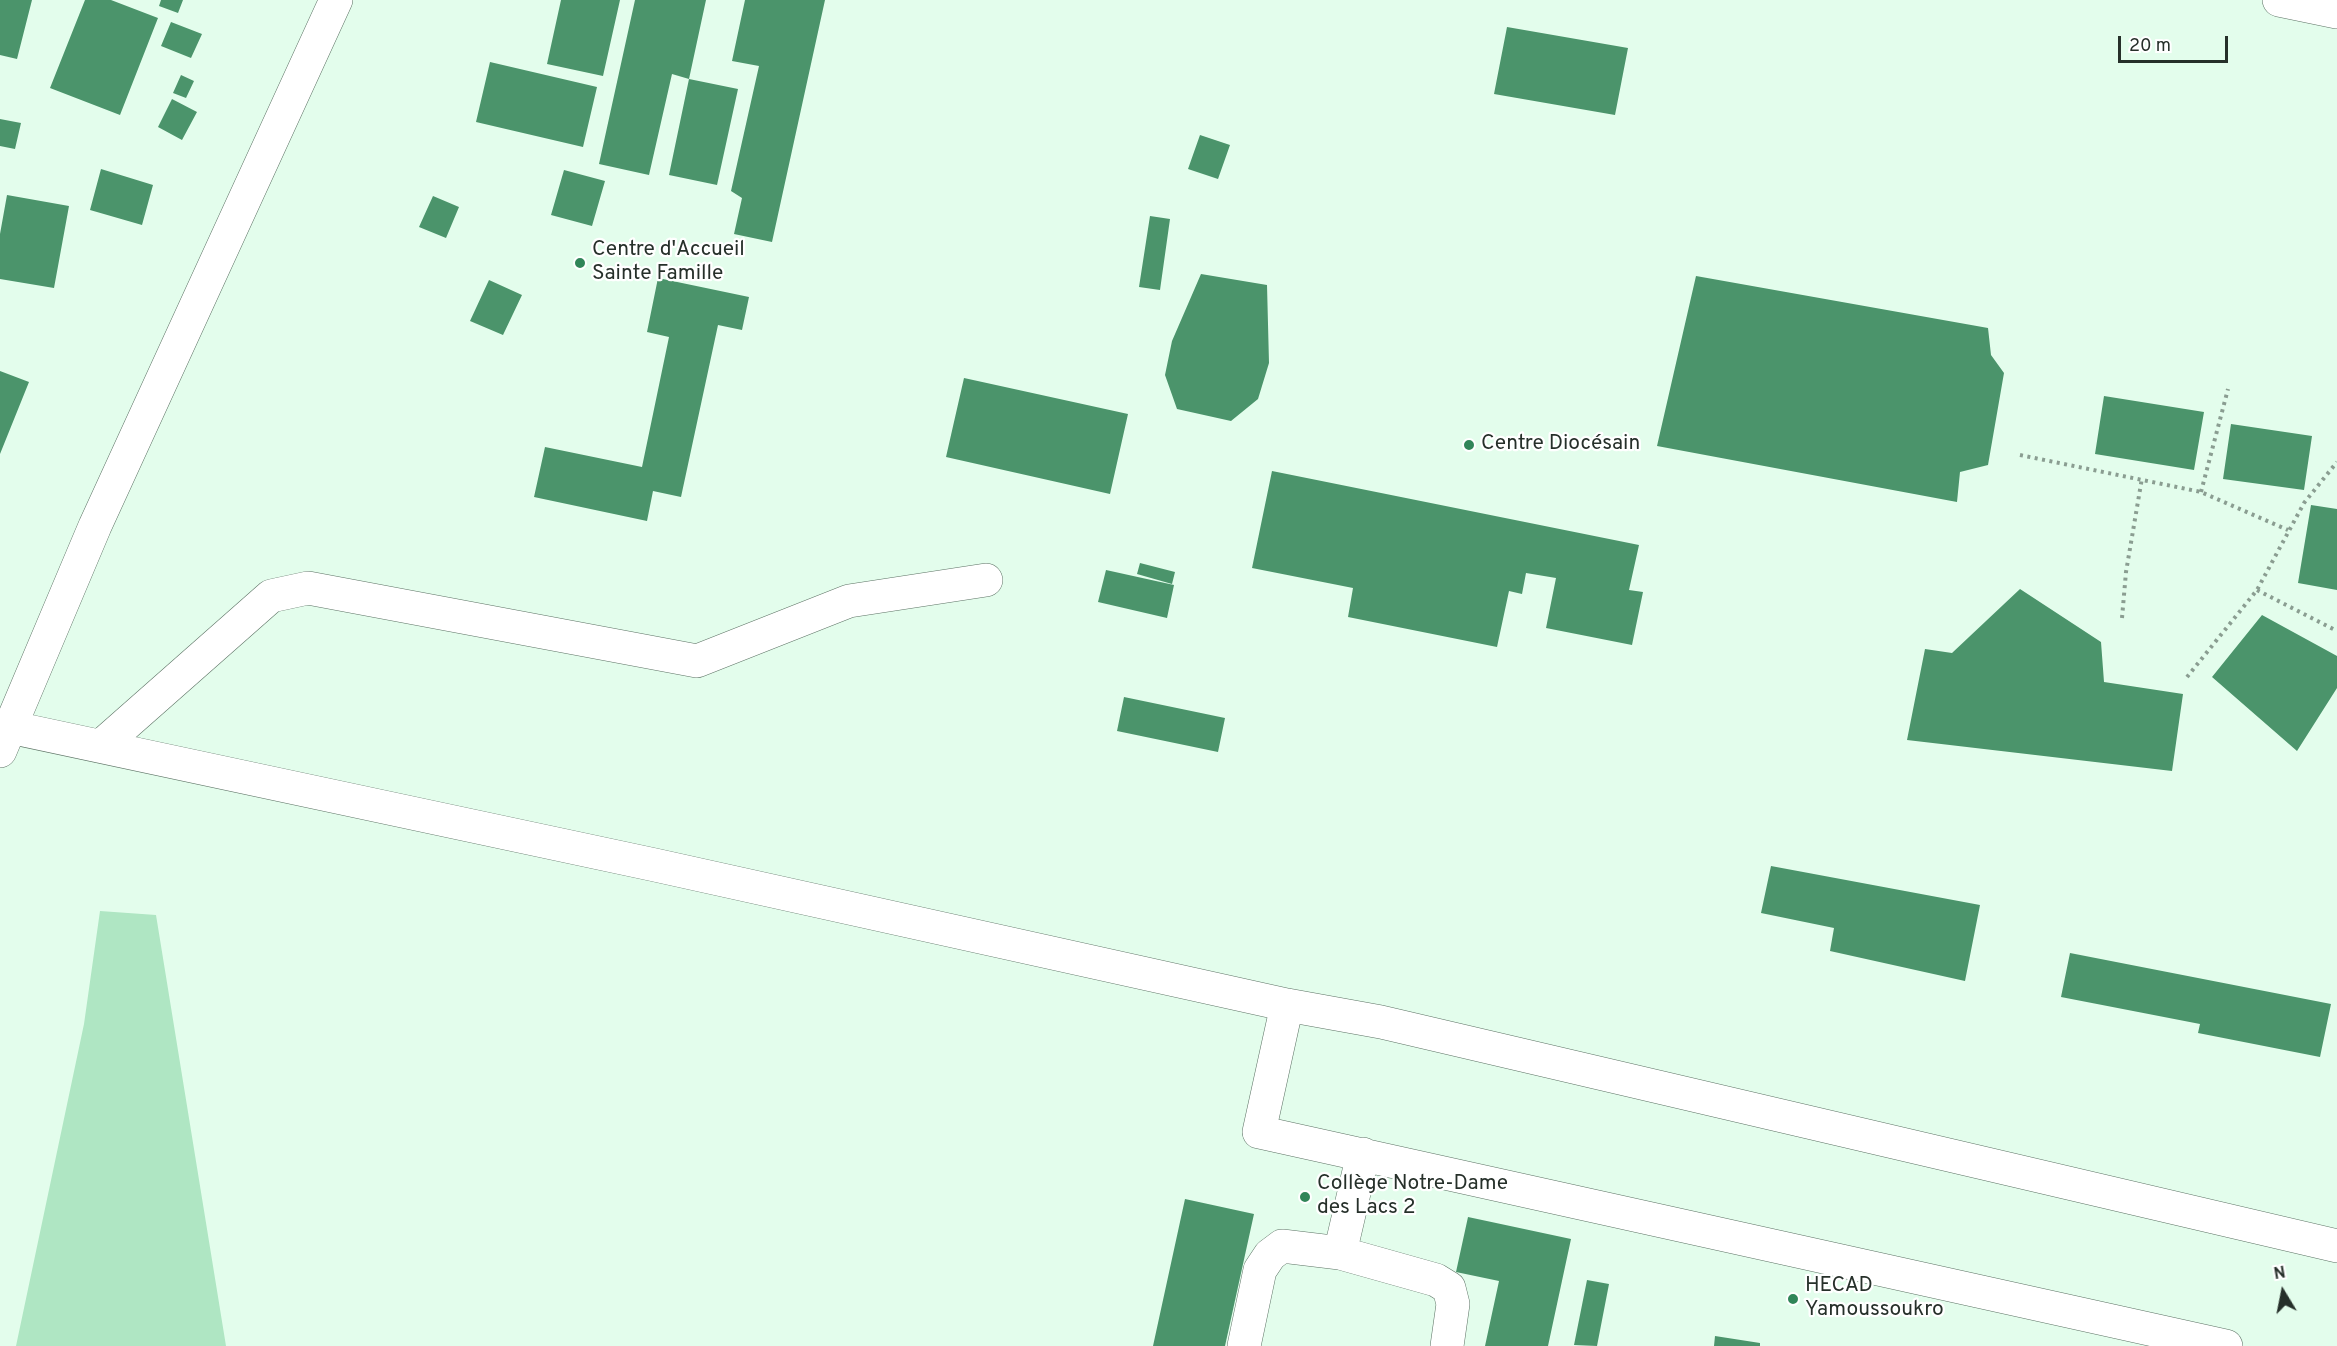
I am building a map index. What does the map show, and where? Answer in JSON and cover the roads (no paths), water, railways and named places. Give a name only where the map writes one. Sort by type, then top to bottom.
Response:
[{"type":"street","points":[[336,0],[95,526],[3,734],[101,746],[1287,1005],[1381,1022],[2337,1246]]},
{"type":"street","points":[[2279,0],[2337,12]]},
{"type":"street","points":[[101,746],[272,596],[308,588],[698,661],[849,601],[986,580]]},
{"type":"street","points":[[1287,1005],[1259,1132],[2226,1346]]},
{"type":"street","points":[[1340,1253],[1363,1154]]},
{"type":"street","points":[[1244,1346],[1260,1270],[1270,1255],[1282,1246],[1340,1253],[1436,1280],[1449,1288],[1453,1304],[1447,1346]]},
{"type":"place","name":"Centre d'Accueil Sainte Famille","points":[[580,263]]},
{"type":"place","name":"Centre Diocésain","points":[[1469,445]]},
{"type":"place","name":"Collège Notre-Dame des Lacs 2","points":[[1305,1197]]},
{"type":"place","name":"HECAD Yamoussoukro","points":[[1793,1299]]}]
